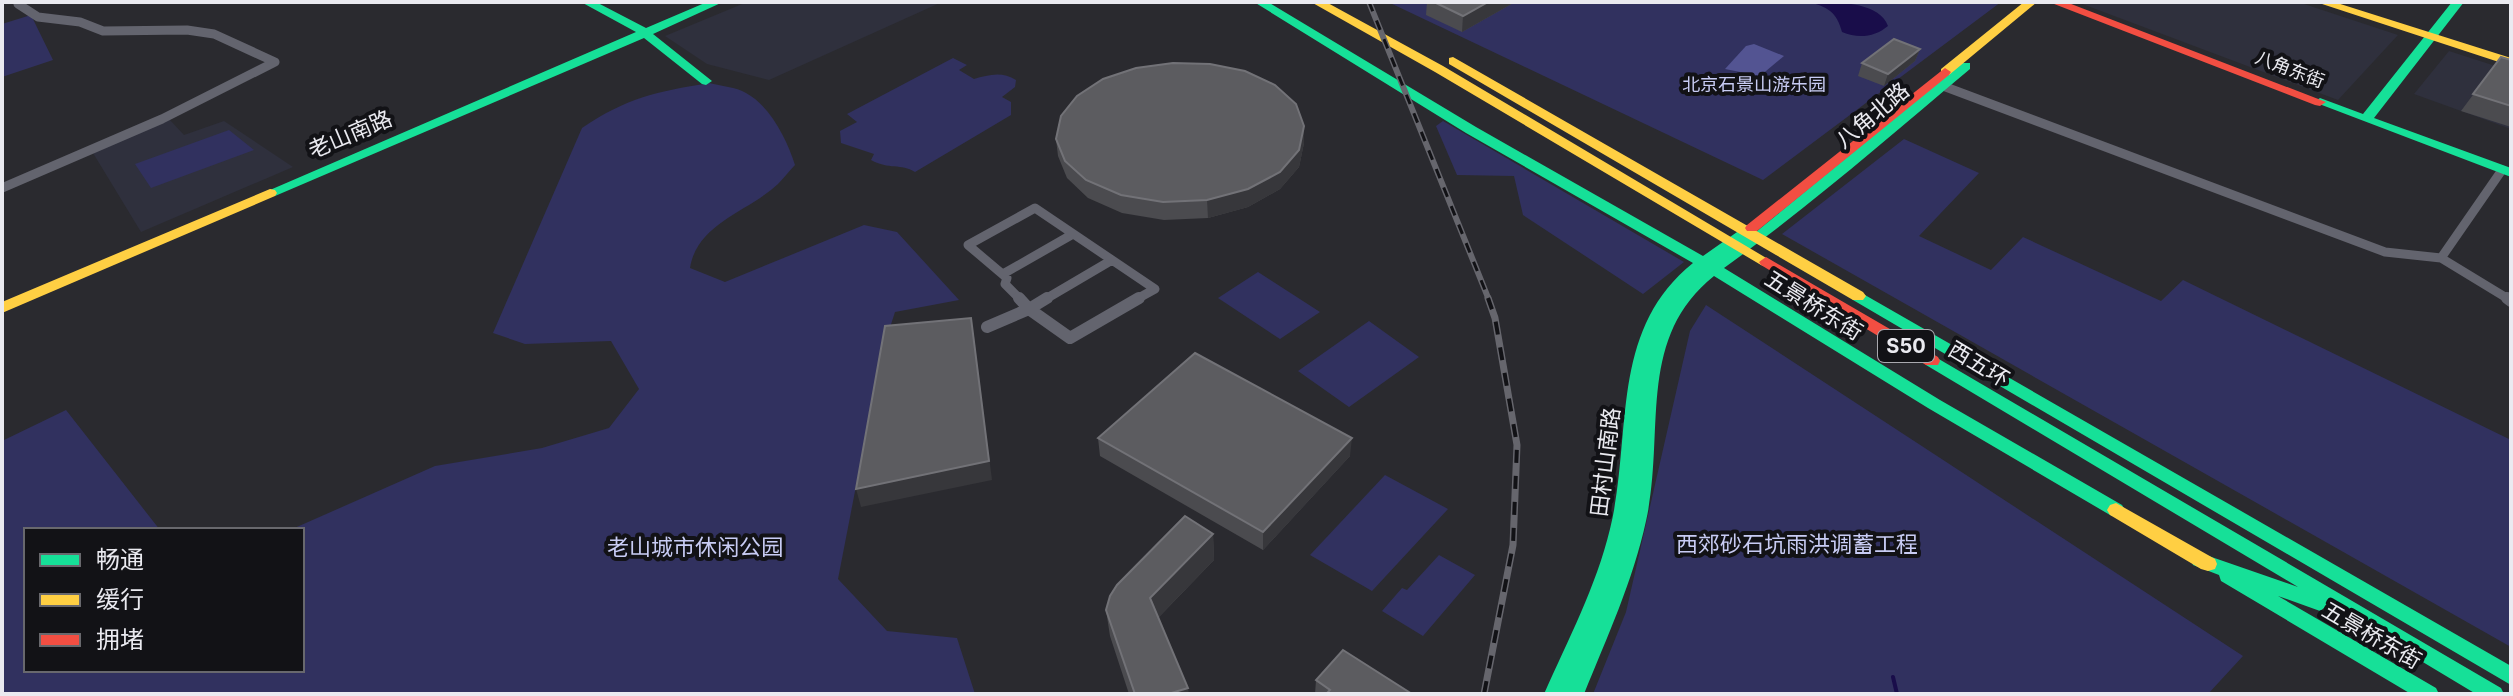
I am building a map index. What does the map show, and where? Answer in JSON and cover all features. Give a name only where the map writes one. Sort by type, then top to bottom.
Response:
[{"type":"main road","points":[[587,2],[644,32],[706,81]]},
{"type":"main road","name":"老山南路","points":[[2,308],[717,2]]},
{"type":"main road","name":"五景桥东街","points":[[1260,2],[1459,123],[1716,262],[1934,404],[2429,694]]},
{"type":"main road","name":"西五环","points":[[1317,2],[1452,77],[2494,694]]},
{"type":"main road","name":"西五环","points":[[1344,2],[1453,61],[2511,676]]},
{"type":"main road","name":"八角北路","points":[[1769,222],[2031,2]]},
{"type":"main road","name":"八角北路","points":[[1716,262],[1943,86],[2043,2]]},
{"type":"main road","name":"八角东街","points":[[2055,2],[2507,171]]},
{"type":"main road","points":[[2322,2],[2511,62]]},
{"type":"main road","points":[[2428,35],[2448,2]]},
{"type":"main road","points":[[2361,118],[2458,2]]},
{"type":"main road","name":"田村山南路","points":[[1554,694],[1613,551],[1624,508],[1631,467],[1637,373],[1644,339],[1653,316],[1667,295],[1716,262]]},
{"type":"main road","name":"田村山南路","points":[[1574,694],[1631,551],[1643,497],[1656,352],[1666,321],[1679,301],[1716,262]]},
{"type":"main road","points":[[2200,560],[2365,619]]},
{"type":"street","points":[[2,188],[162,119],[275,62],[253,57],[213,34],[173,29],[103,31],[80,22],[51,21],[25,12],[18,4]]},
{"type":"street","points":[[1943,86],[2385,252],[2441,258],[2511,301]]},
{"type":"street","points":[[2441,258],[2507,171]]},
{"type":"street","points":[[1035,208],[1112,260],[1155,289],[1070,338],[1029,309],[1005,284],[1007,278],[968,245],[1035,208]]},
{"type":"street","points":[[1003,274],[1073,234]]},
{"type":"street","points":[[987,327],[1029,309],[1112,260]]},
{"type":"shaded area","points":[[747,2],[942,2],[769,80],[707,64],[665,36]]},
{"type":"shaded area","points":[[1807,2],[1865,7],[1875,11],[1888,26],[1872,35],[1848,34],[1842,32],[1830,11]]},
{"type":"shaded area","points":[[2077,2],[2298,2],[2398,35],[2338,100]]},
{"type":"shaded area","points":[[1754,44],[1784,56],[1760,76],[1725,69],[1746,46]]},
{"type":"shaded area","points":[[2449,51],[2511,71],[2511,129],[2414,94]]},
{"type":"shaded area","points":[[169,119],[184,135],[224,121],[293,167],[141,232],[93,153]]},
{"type":"green space","name":"北京石景山游乐园","points":[[1388,2],[2001,2],[1763,180]]},
{"type":"green space","points":[[31,15],[53,60],[2,77],[2,24]]},
{"type":"green space","points":[[953,58],[967,65],[959,70],[974,79],[1000,75],[1016,80],[1015,87],[1002,97],[1011,102],[1011,115],[915,172],[877,163],[871,160],[874,154],[841,143],[840,131],[857,122],[847,114]]},
{"type":"green space","name":"老山城市休闲公园","points":[[709,83],[742,91],[755,99],[782,134],[795,165],[766,194],[713,229],[702,240],[690,268],[725,282],[864,225],[897,232],[959,300],[895,312],[882,352],[838,579],[887,631],[957,638],[975,694],[2,694],[2,441],[66,410],[158,528],[24,528],[24,672],[304,672],[304,528],[295,528],[435,466],[542,448],[609,428],[639,389],[611,341],[525,344],[493,333],[582,128],[628,103],[673,89]]},
{"type":"green space","points":[[1443,121],[1684,262],[1643,294],[1523,215],[1514,176],[1457,175],[1436,126]]},
{"type":"green space","points":[[229,130],[254,150],[151,188],[135,164]]},
{"type":"green space","points":[[1904,139],[1979,173],[1919,236],[1991,270],[2023,237],[2161,301],[2183,280],[2511,440],[2511,647],[1782,234]]},
{"type":"green space","points":[[1258,272],[1320,312],[1280,339],[1218,298]]},
{"type":"green space","name":"西郊砂石坑雨洪调蓄工程","points":[[1706,305],[2243,656],[2208,694],[1593,694],[1626,612],[1690,331]]},
{"type":"green space","points":[[1369,321],[1419,357],[1349,407],[1298,371]]},
{"type":"green space","points":[[1385,475],[1448,509],[1372,591],[1310,555]]},
{"type":"green space","points":[[1439,555],[1475,575],[1423,636],[1382,611],[1402,588],[1407,590]]},
{"type":"building","points":[[1434,2],[1488,2],[1463,16]]},
{"type":"building","points":[[1894,39],[1920,49],[1888,74],[1862,63]]},
{"type":"building","points":[[2501,57],[2511,60],[2511,106],[2473,94]]},
{"type":"building","points":[[1173,63],[1210,64],[1245,71],[1275,85],[1296,104],[1304,126],[1299,150],[1280,172],[1248,189],[1207,200],[1163,202],[1121,195],[1086,180],[1065,161],[1056,139],[1061,116],[1077,96],[1103,79],[1136,68]]},
{"type":"building","points":[[971,318],[989,461],[856,489],[885,326]]},
{"type":"building","points":[[1195,353],[1352,438],[1263,532],[1098,438]]},
{"type":"building","points":[[1185,516],[1213,534],[1150,598],[1188,688],[1168,694],[1135,694],[1106,610],[1117,585]]},
{"type":"building","points":[[1343,650],[1412,694],[1326,694],[1330,690],[1316,680]]},
{"type":"waterway","points":[[1893,677],[1897,694]]},
{"type":"railway","points":[[1369,2],[1489,300]]},
{"type":"railway","points":[[1484,694],[1513,545],[1517,445],[1495,318],[1488,298]]},
{"type":"traffic: fast","points":[[587,2],[644,32],[706,81]]},
{"type":"traffic: fast","points":[[270,193],[717,2]]},
{"type":"traffic: fast","points":[[1260,2],[2116,510]]},
{"type":"traffic: fast","points":[[2366,119],[2458,2]]},
{"type":"traffic: fast","points":[[1574,694],[1612,598],[1636,525],[1645,478],[1654,363],[1659,341],[1676,305],[1699,280],[1795,209],[1966,66]]},
{"type":"traffic: fast","points":[[2320,102],[2511,173]]},
{"type":"traffic: fast","points":[[1554,694],[1598,592],[1619,529],[1636,388],[1648,333],[1660,308],[1678,284],[1752,228]]},
{"type":"traffic: fast","points":[[1858,296],[2511,676]]},
{"type":"traffic: fast","points":[[1932,361],[2494,694]]},
{"type":"traffic: fast","points":[[2200,560],[2320,603]]},
{"type":"traffic: fast","points":[[2228,576],[2429,694]]},
{"type":"traffic: slow","points":[[1317,2],[1439,69],[1766,262]]},
{"type":"traffic: slow","points":[[1945,72],[2031,2]]},
{"type":"traffic: slow","points":[[2322,2],[2511,62]]},
{"type":"traffic: slow","points":[[1453,61],[1858,296]]},
{"type":"traffic: slow","points":[[2,308],[270,193]]},
{"type":"traffic: slow","points":[[2116,510],[2208,564]]},
{"type":"traffic: jam","points":[[2055,2],[2320,102]]},
{"type":"traffic: jam","points":[[1752,228],[1945,72]]},
{"type":"traffic: jam","points":[[1766,262],[1932,361]]}]
